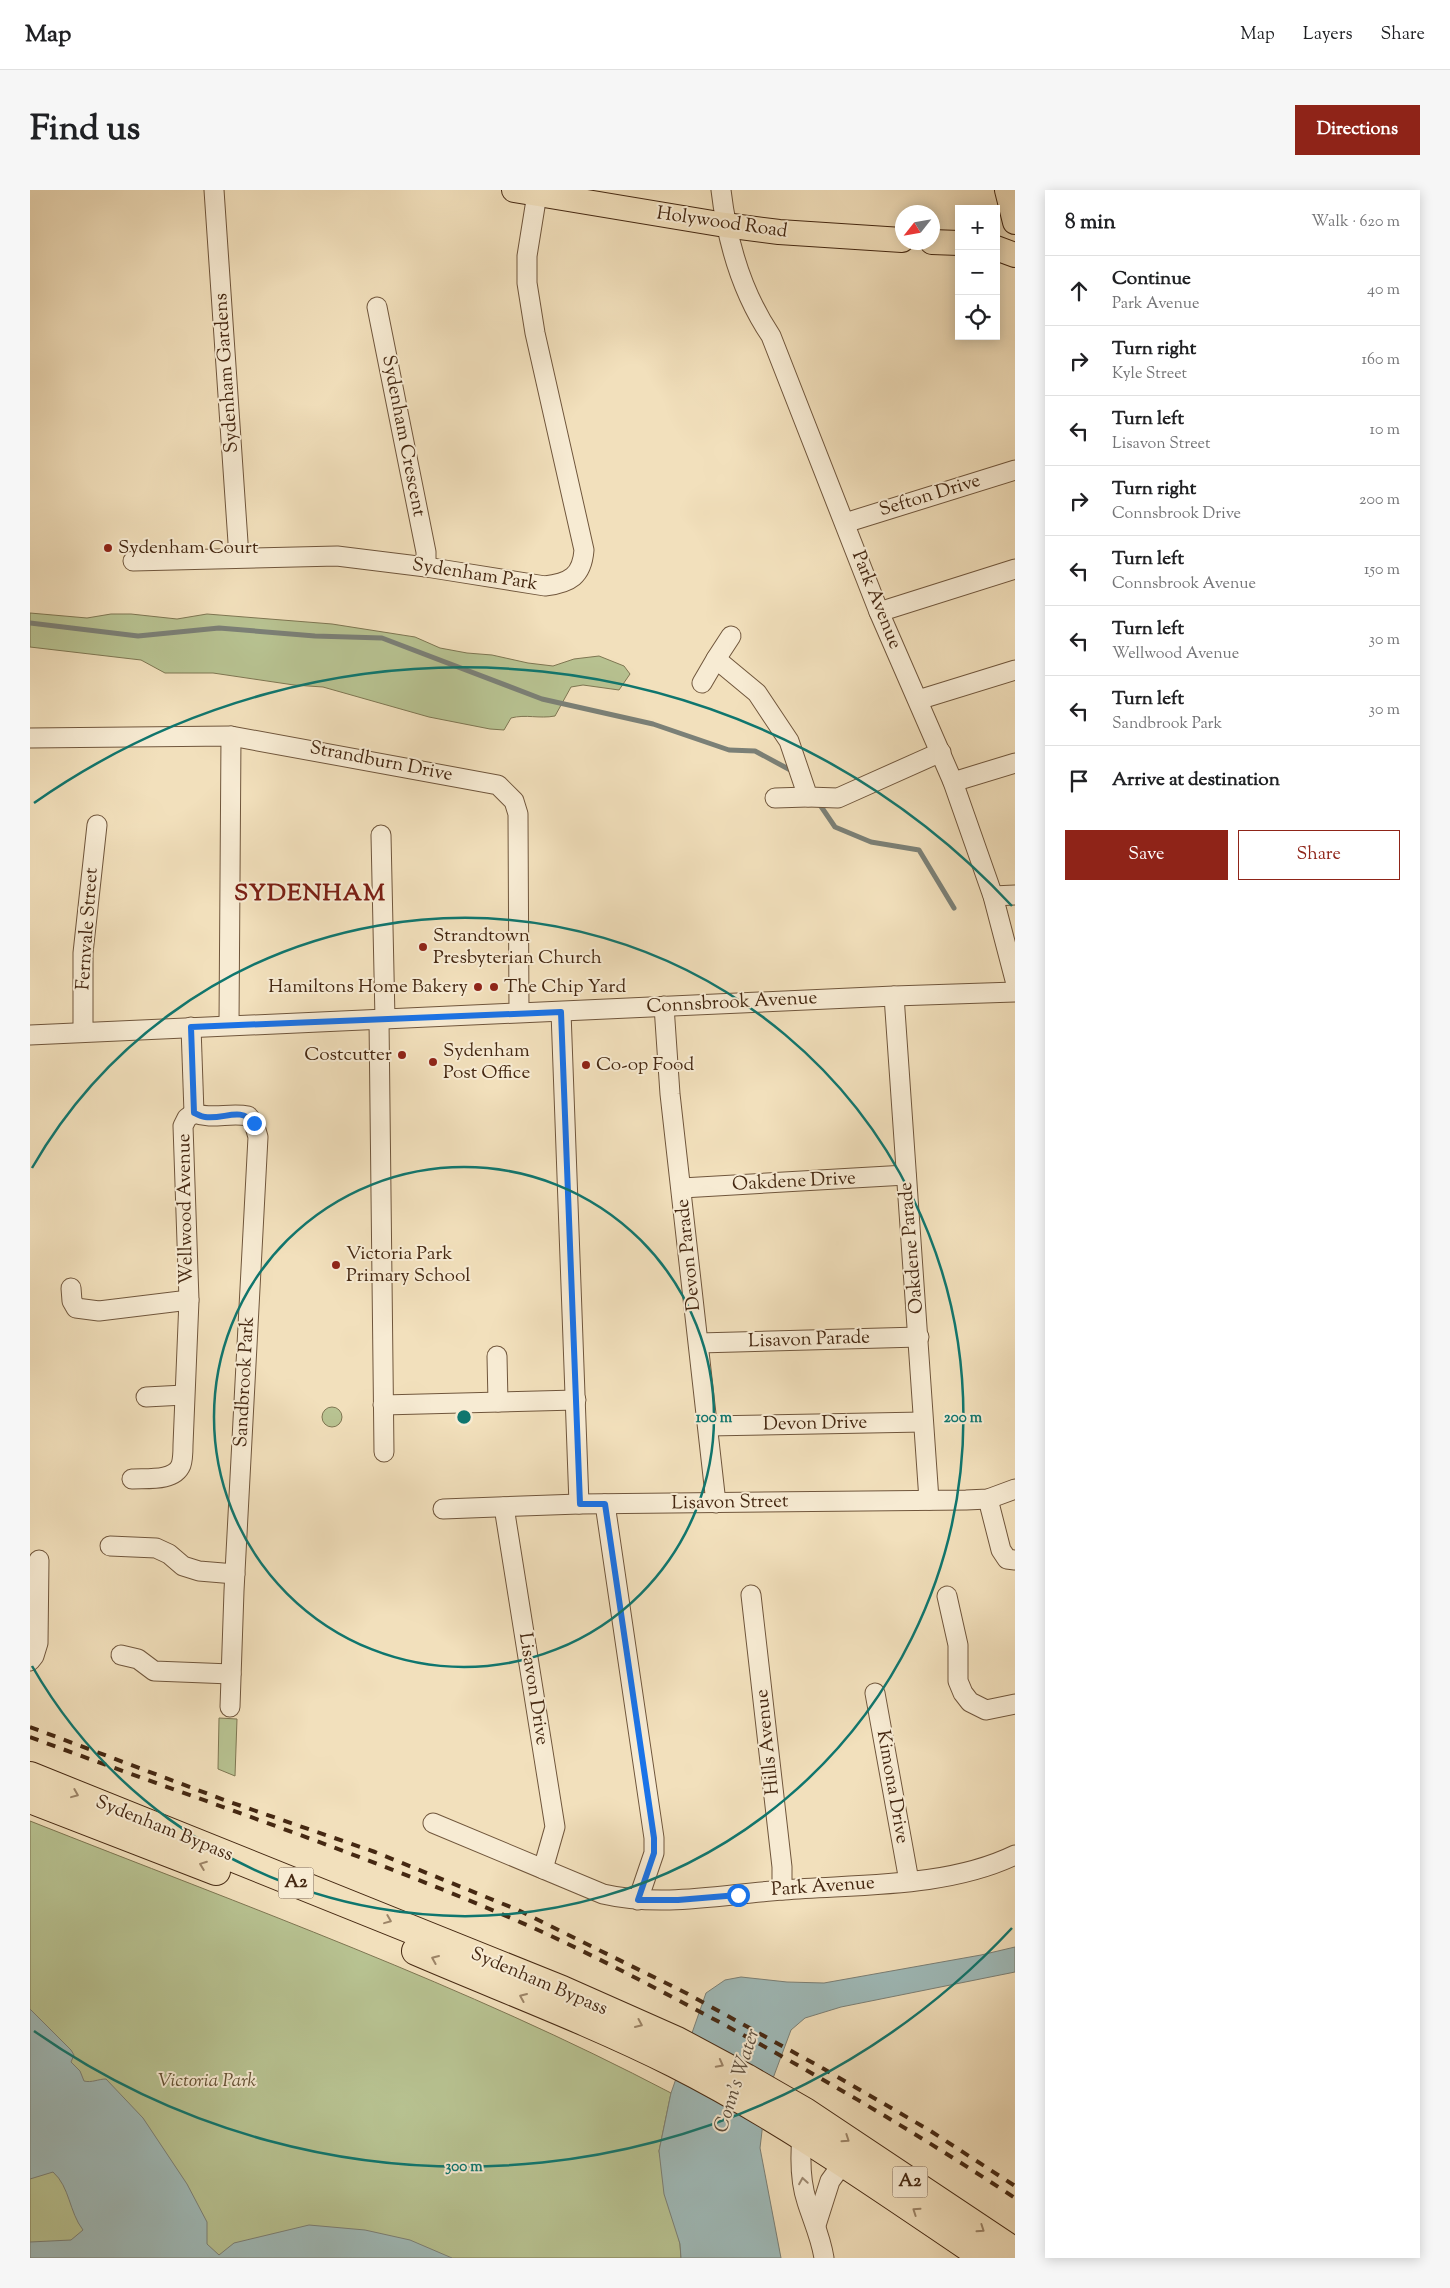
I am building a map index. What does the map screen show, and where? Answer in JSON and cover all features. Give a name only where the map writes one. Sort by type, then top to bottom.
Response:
[{"type":"highway","name":"Sydenham Bypass","points":[[30,1776],[562,1990],[675,2052],[1015,2252]]},
{"type":"highway","name":"Sydenham Bypass","points":[[30,1799],[316,1908],[675,2052]]},
{"type":"highway","name":"Sydenham Bypass","points":[[791,2121],[843,2163],[985,2258]]},
{"type":"main road","points":[[1007,190],[1014,217]]},
{"type":"main road","name":"Holywood Road","points":[[525,192],[725,225],[780,232],[895,240]]},
{"type":"main road","points":[[940,242],[955,243]]},
{"type":"main road","points":[[1000,249],[1015,254]]},
{"type":"street","name":"Sydenham Gardens","points":[[214,190],[239,557]]},
{"type":"street","name":"Park Avenue","points":[[721,190],[725,225],[741,276],[759,319],[771,336],[879,612],[953,782],[993,896],[1015,980]]},
{"type":"street","name":"Sydenham Park","points":[[133,561],[337,556],[426,567],[545,586],[570,580],[583,563],[584,550],[535,333],[527,283],[525,192]]},
{"type":"street","name":"Sydenham Crescent","points":[[377,306],[426,552],[426,567]]},
{"type":"street","name":"Sefton Drive","points":[[845,523],[1015,470]]},
{"type":"street","points":[[879,612],[1015,569]]},
{"type":"street","points":[[702,683],[731,636]]},
{"type":"street","points":[[716,659],[757,692],[789,741],[808,797]]},
{"type":"street","points":[[918,700],[1015,670]]},
{"type":"street","points":[[229,1025],[231,736]]},
{"type":"street","name":"Strandburn Drive","points":[[30,738],[231,736],[498,785],[514,801],[518,822],[520,1012]]},
{"type":"street","points":[[775,798],[838,798],[940,752]]},
{"type":"street","points":[[953,782],[1015,764]]},
{"type":"street","name":"Fernvale Street","points":[[83,1032],[83,953],[97,825]]},
{"type":"street","points":[[381,835],[384,1452]]},
{"type":"street","points":[[993,896],[1015,895]]},
{"type":"street","name":"Connsbrook Avenue","points":[[30,1035],[520,1012],[561,1012],[1015,992]]},
{"type":"street","name":"Oakdene Parade","points":[[894,996],[929,1500]]},
{"type":"street","name":"Devon Parade","points":[[664,1006],[670,1094],[716,1503]]},
{"type":"street","points":[[561,1012],[580,1504]]},
{"type":"street","name":"Wellwood Avenue","points":[[132,1479],[164,1478],[174,1474],[180,1466],[183,1445],[189,1300],[183,1126],[187,1118],[194,1113],[191,1027]]},
{"type":"street","name":"Sandbrook Park","points":[[194,1113],[205,1117],[237,1114],[248,1116],[254,1123],[258,1137],[235,1574],[230,1707]]},
{"type":"street","name":"Oakdene Drive","points":[[682,1188],[906,1175]]},
{"type":"street","points":[[71,1288],[72,1301],[76,1308],[99,1311],[189,1300]]},
{"type":"street","name":"Lisavon Parade","points":[[699,1343],[919,1337]]},
{"type":"street","points":[[497,1356],[498,1402]]},
{"type":"street","points":[[146,1397],[184,1395]]},
{"type":"street","points":[[383,1405],[576,1400]]},
{"type":"street","name":"Devon Drive","points":[[708,1426],[923,1422]]},
{"type":"street","name":"Lisavon Street","points":[[443,1509],[580,1504],[988,1498],[1015,1489]]},
{"type":"street","points":[[988,1498],[1001,1550],[1007,1559],[1015,1560]]},
{"type":"street","points":[[605,1504],[654,1838],[654,1853],[638,1900]]},
{"type":"street","name":"Lisavon Drive","points":[[504,1508],[555,1827],[543,1869]]},
{"type":"street","points":[[110,1546],[156,1548],[169,1554],[183,1566],[199,1571],[235,1574]]},
{"type":"street","points":[[30,1661],[38,1644],[39,1560]]},
{"type":"street","name":"Hills Avenue","points":[[752,1595],[782,1867],[782,1890]]},
{"type":"street","points":[[947,1596],[958,1644],[958,1681],[963,1693],[970,1702],[986,1710],[1015,1704]]},
{"type":"street","points":[[121,1655],[138,1659],[154,1671],[231,1674]]},
{"type":"street","name":"Kimona Drive","points":[[875,1692],[909,1881]]},
{"type":"street","name":"Park Avenue","points":[[434,1822],[603,1894],[638,1900],[678,1900],[909,1881],[974,1871],[1015,1855]]},
{"type":"street","points":[[791,2121],[805,2192],[824,2258]]},
{"type":"street","points":[[816,2225],[830,2181],[843,2163]]},
{"type":"green space","points":[[30,613],[87,618],[111,614],[131,614],[177,619],[207,614],[332,624],[415,637],[440,648],[553,666],[574,659],[599,656],[624,666],[630,674],[619,690],[583,685],[571,687],[555,716],[511,718],[504,730],[490,729],[429,717],[323,687],[294,685],[213,673],[165,673],[141,660],[30,647]]},
{"type":"green space","points":[[332,1407],[339,1410],[342,1417],[339,1424],[332,1427],[325,1424],[322,1417],[325,1410]]},
{"type":"green space","points":[[219,1718],[237,1719],[235,1776],[218,1769]]},
{"type":"green space","name":"Victoria Park","points":[[30,1821],[354,1948],[514,2017],[671,2093],[659,2151],[680,2244],[681,2258],[30,2258]]},
{"type":"water","name":"Conn's Water","points":[[1015,1947],[1015,1972],[841,2007],[805,2018],[791,2030],[766,2097],[760,2148],[781,2258],[681,2258],[680,2244],[664,2194],[659,2151],[671,2093],[706,1993],[725,1980],[741,1977],[787,1982],[824,1983],[981,1955]]},
{"type":"water","points":[[30,2009],[71,2050],[74,2055],[71,2062],[80,2071],[84,2081],[90,2082],[106,2079],[143,2118],[187,2184],[207,2222],[207,2244],[219,2255],[234,2243],[309,2225],[365,2230],[410,2240],[452,2258],[30,2258],[30,2242],[71,2240],[83,2230],[78,2223],[63,2185],[53,2172],[30,2179]]},
{"type":"waterway","points":[[30,623],[138,636],[219,628],[315,636],[382,638],[542,699],[653,724],[729,750],[755,751],[794,772]]},
{"type":"waterway","points":[[818,802],[835,827],[871,842],[919,850],[954,908]]},
{"type":"railway","points":[[30,1727],[227,1801],[375,1852],[518,1910],[686,1993],[824,2069],[929,2130],[1015,2186]]},
{"type":"railway","points":[[30,1737],[404,1874],[552,1936],[651,1986],[797,2065],[907,2129],[1015,2198]]},
{"type":"place","name":"Sydenham Court","points":[[108,548]]},
{"type":"place","name":"Strandtown Presbyterian Church","points":[[423,947]]},
{"type":"place","name":"Hamiltons Home Bakery","points":[[478,987]]},
{"type":"place","name":"The Chip Yard","points":[[494,987]]},
{"type":"place","name":"Costcutter","points":[[402,1055]]},
{"type":"place","name":"Sydenham Post Office","points":[[433,1062]]},
{"type":"place","name":"Co-op Food","points":[[586,1065]]},
{"type":"place","name":"Victoria Park Primary School","points":[[336,1265]]},
{"type":"district","name":"SYDENHAM","points":[[310,894]]},
{"type":"route","points":[[254,1123],[248,1116],[237,1114],[205,1117],[194,1113],[191,1027],[273,1025],[520,1012],[561,1012],[580,1504],[605,1504],[613,1556],[654,1838],[654,1853],[638,1900],[678,1900],[738,1895]]}]
